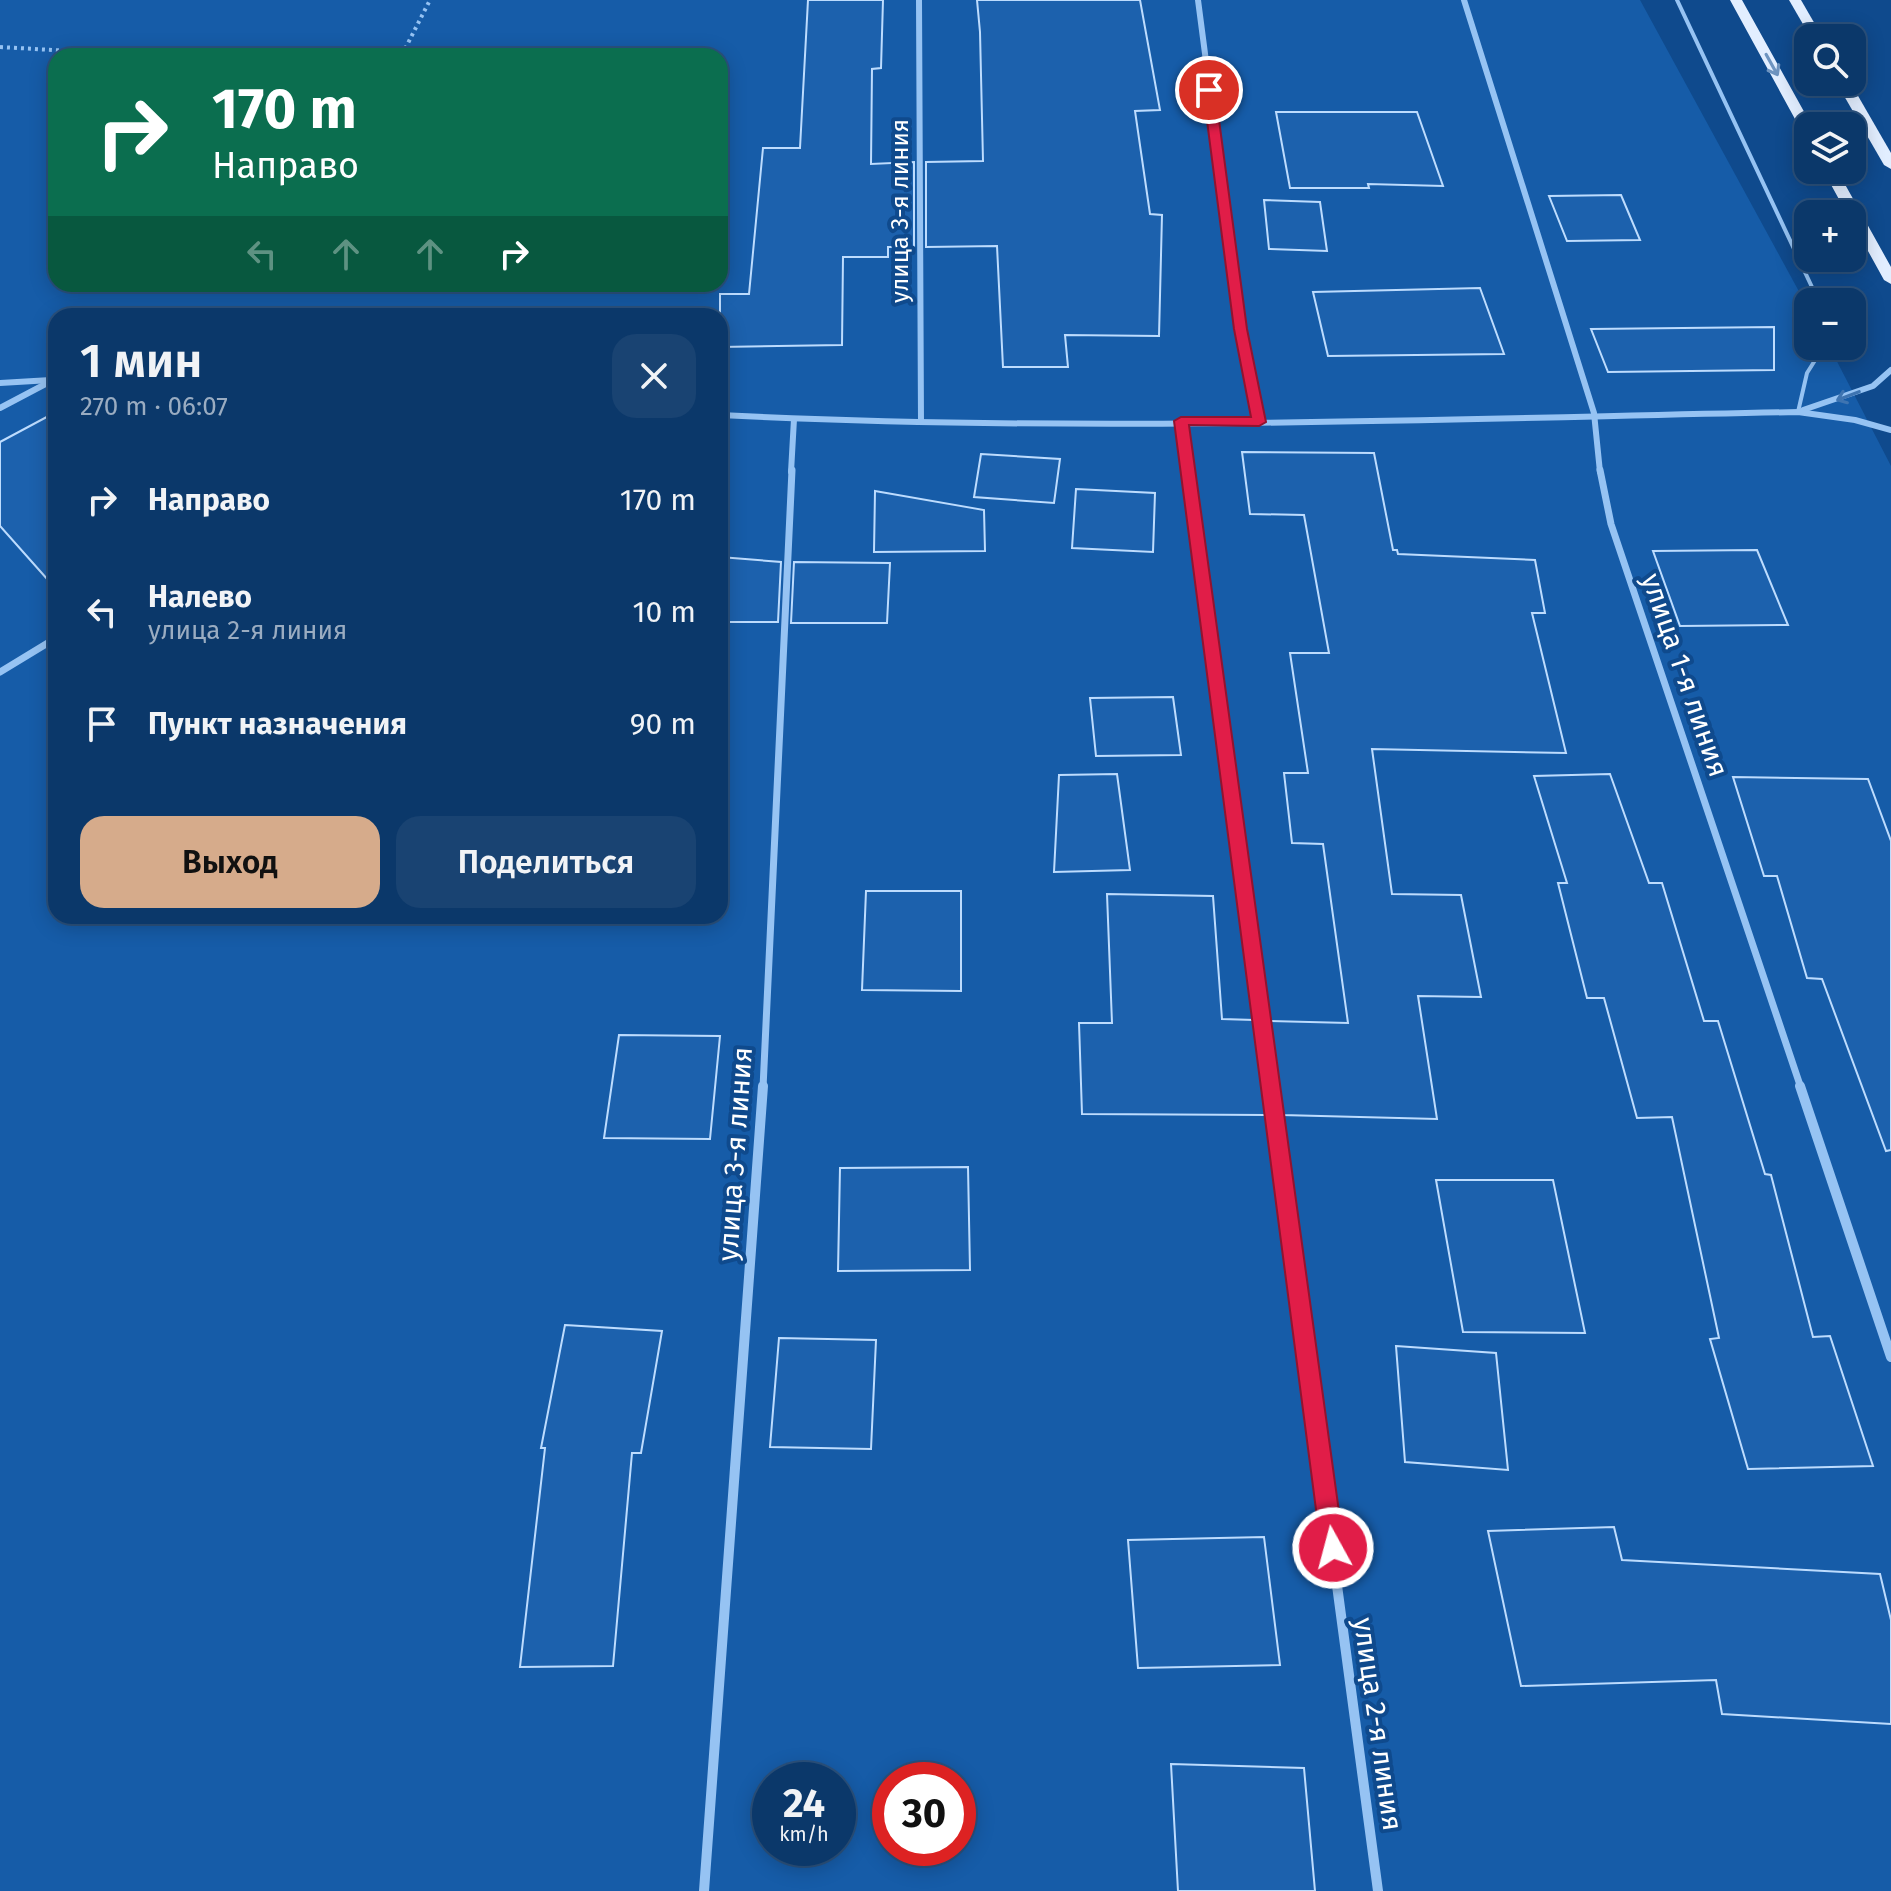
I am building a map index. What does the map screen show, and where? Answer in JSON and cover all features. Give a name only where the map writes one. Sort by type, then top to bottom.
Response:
[{"type":"main road","points":[[1736,0],[1798,112]]},
{"type":"main road","points":[[1795,0],[1809,24]]},
{"type":"main road","points":[[1851,96],[1891,165]]},
{"type":"main road","points":[[1838,184],[1891,280]]},
{"type":"street","name":"улица 3-я линия","points":[[919,0],[921,422]]},
{"type":"street","points":[[1198,0],[1241,329],[1259,422]]},
{"type":"street","name":"улица 1-я линия","points":[[1464,0],[1594,413],[1601,478],[1611,524],[1891,1357]]},
{"type":"street","points":[[1798,412],[1873,386],[1891,370]]},
{"type":"street","points":[[0,383],[48,380]]},
{"type":"street","points":[[0,408],[48,384]]},
{"type":"street","points":[[728,415],[862,422],[1259,422],[1594,413],[1798,412],[1855,420],[1891,430]]},
{"type":"street","name":"улица 3-я линия","points":[[704,1891],[762,1101],[794,419]]},
{"type":"street","name":"улица 2-я линия","points":[[1181,421],[1378,1891]]},
{"type":"street","points":[[0,672],[48,643]]},
{"type":"lane","points":[[1677,0],[1812,288]]},
{"type":"lane","points":[[1798,412],[1807,373],[1815,360]]},
{"type":"path","points":[[406,48],[430,0]]},
{"type":"path","points":[[0,47],[48,50]]},
{"type":"shaded area","points":[[0,0],[1640,0],[1797,288],[1794,288],[1794,360],[1836,360],[1891,466],[1891,1891],[0,1891]]},
{"type":"building","points":[[808,0],[883,0],[881,68],[872,69],[871,164],[914,162],[914,247],[888,247],[888,257],[843,257],[842,345],[728,347],[728,308],[720,308],[720,294],[749,294],[763,148],[800,148]]},
{"type":"building","points":[[977,0],[1140,0],[1160,110],[1135,111],[1150,214],[1162,215],[1159,336],[1065,335],[1068,367],[1003,367],[997,246],[926,247],[926,162],[983,161]]},
{"type":"building","points":[[1276,112],[1417,112],[1443,186],[1368,184],[1369,188],[1290,188]]},
{"type":"building","points":[[1621,195],[1640,240],[1567,241],[1549,196]]},
{"type":"building","points":[[1264,200],[1320,202],[1327,251],[1269,249]]},
{"type":"building","points":[[1480,288],[1504,354],[1328,356],[1313,292]]},
{"type":"building","points":[[1774,327],[1774,370],[1608,372],[1591,329]]},
{"type":"building","points":[[48,416],[48,580],[0,526],[0,442]]},
{"type":"building","points":[[1242,452],[1374,453],[1393,550],[1397,550],[1398,554],[1535,560],[1545,613],[1532,613],[1566,753],[1372,749],[1392,894],[1461,895],[1481,997],[1418,996],[1437,1119],[1282,1115],[1268,1021],[1348,1023],[1323,844],[1292,843],[1284,773],[1308,773],[1290,653],[1329,653],[1304,515],[1250,514]]},
{"type":"building","points":[[981,454],[1060,459],[1054,503],[974,497]]},
{"type":"building","points":[[1076,489],[1155,493],[1153,552],[1072,548]]},
{"type":"building","points":[[875,491],[984,510],[985,551],[874,552]]},
{"type":"building","points":[[1757,550],[1788,625],[1680,626],[1653,551]]},
{"type":"building","points":[[728,558],[781,562],[778,622],[728,622]]},
{"type":"building","points":[[794,562],[890,563],[887,623],[791,623]]},
{"type":"building","points":[[1173,697],[1181,755],[1096,756],[1090,698]]},
{"type":"building","points":[[1117,774],[1130,870],[1054,872],[1059,775]]},
{"type":"building","points":[[1610,774],[1649,883],[1662,883],[1704,1021],[1718,1021],[1765,1174],[1771,1175],[1813,1337],[1830,1336],[1873,1466],[1748,1469],[1710,1339],[1719,1338],[1672,1117],[1637,1118],[1604,998],[1587,998],[1558,883],[1567,883],[1534,776]]},
{"type":"building","points":[[1733,777],[1868,779],[1891,841],[1891,1150],[1886,1151],[1822,979],[1807,978],[1777,876],[1764,876]]},
{"type":"building","points":[[866,891],[961,891],[961,991],[862,990]]},
{"type":"building","points":[[1107,894],[1213,896],[1222,1019],[1254,1020],[1266,1115],[1082,1114],[1079,1023],[1112,1023]]},
{"type":"building","points":[[619,1035],[720,1036],[710,1139],[604,1138]]},
{"type":"building","points":[[968,1167],[970,1270],[838,1271],[840,1168]]},
{"type":"building","points":[[1436,1180],[1553,1180],[1585,1333],[1463,1332]]},
{"type":"building","points":[[565,1325],[662,1331],[641,1453],[632,1453],[613,1666],[520,1667],[545,1448],[541,1448]]},
{"type":"building","points":[[779,1338],[876,1340],[871,1449],[770,1447]]},
{"type":"building","points":[[1396,1346],[1496,1353],[1508,1470],[1405,1462]]},
{"type":"building","points":[[1614,1527],[1622,1560],[1880,1574],[1891,1620],[1891,1724],[1722,1714],[1716,1680],[1521,1686],[1488,1531]]},
{"type":"building","points":[[1264,1537],[1280,1665],[1138,1668],[1128,1540]]},
{"type":"building","points":[[1171,1764],[1304,1768],[1315,1891],[1178,1891]]},
{"type":"route","points":[[1209,90],[1241,329],[1259,422],[1181,421],[1333,1548]]}]
